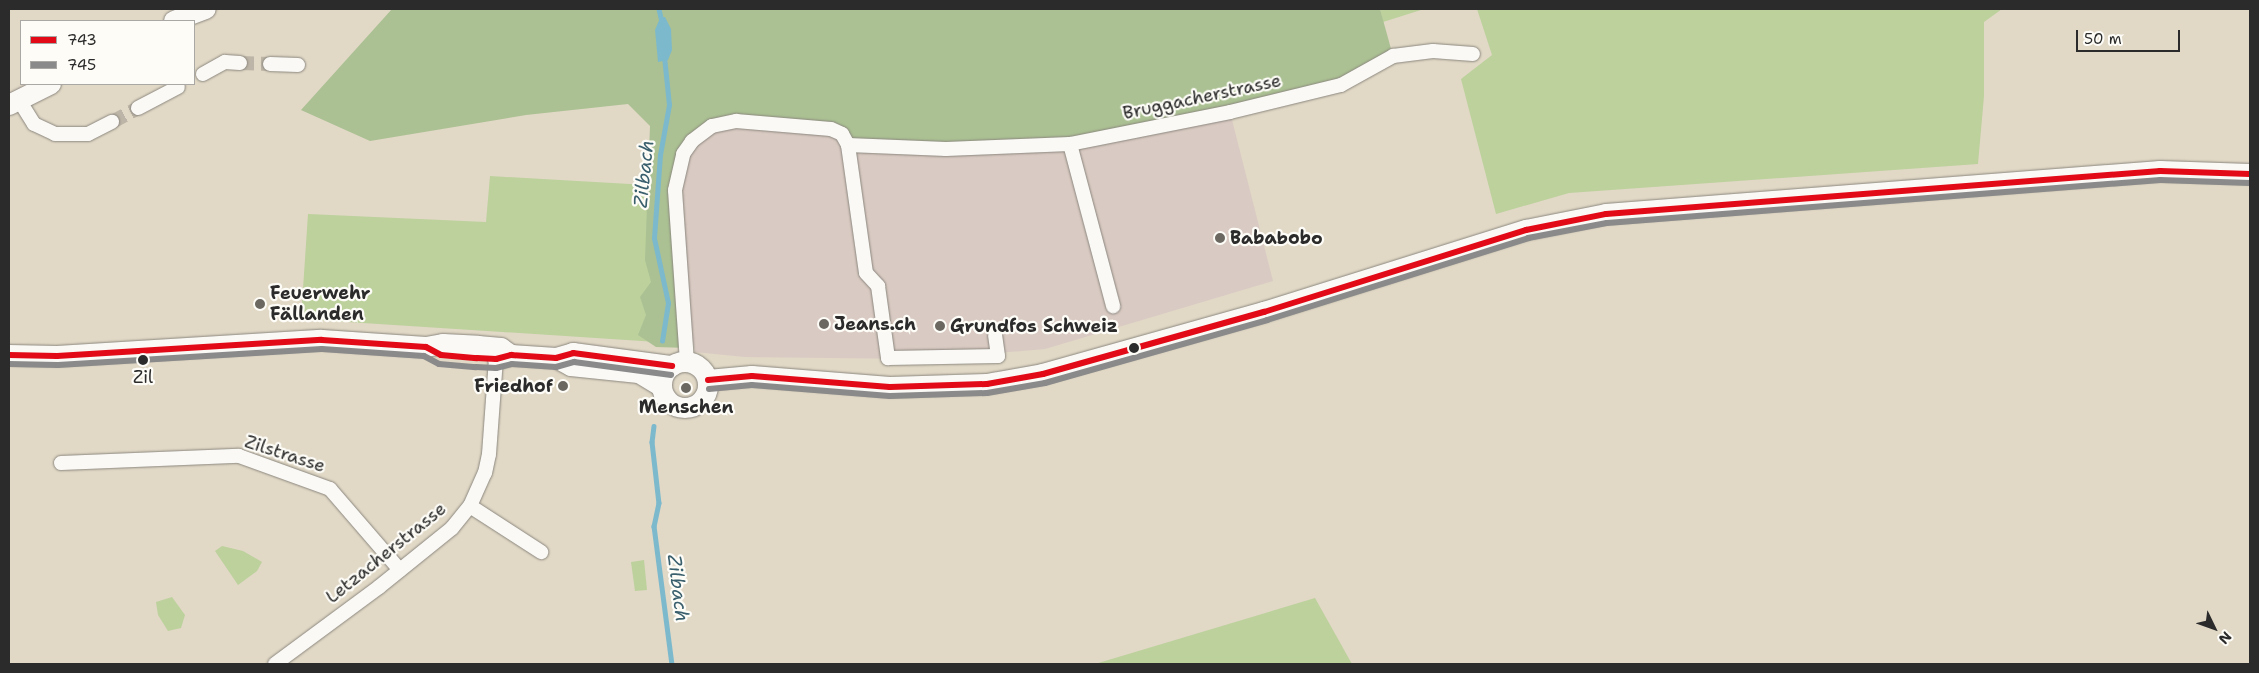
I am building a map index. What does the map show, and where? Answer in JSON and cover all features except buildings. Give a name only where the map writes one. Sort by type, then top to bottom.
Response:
[{"type":"main road","points":[[177,20],[206,9]]},
{"type":"main road","points":[[14,103],[49,85]]},
{"type":"main road","points":[[708,380],[752,376],[890,387],[987,384],[1043,374],[1264,312],[1526,230],[1606,214],[2160,171],[2250,174]]},
{"type":"main road","points":[[9,355],[57,356],[322,340],[426,347],[441,355],[556,358],[573,353],[597,354],[701,367],[708,380],[704,398],[688,408],[671,403],[662,387],[638,374],[571,366],[556,358]]},
{"type":"main road","points":[[662,387],[663,378],[679,364]]},
{"type":"street","name":"Bruggacherstrasse","points":[[848,145],[946,149],[1070,144],[1230,112],[1341,84],[1393,56],[1433,51],[1472,54]]},
{"type":"street","points":[[203,74],[224,62],[240,63]]},
{"type":"street","points":[[270,64],[298,65]]},
{"type":"street","points":[[138,108],[178,87]]},
{"type":"street","points":[[14,103],[34,124],[55,134],[88,134],[112,122]]},
{"type":"street","points":[[679,364],[675,190],[683,154],[692,141],[712,126],[736,121],[831,129],[842,134],[848,145],[866,273],[878,286],[888,358],[998,356],[995,335]]},
{"type":"street","points":[[1070,144],[1114,306]]},
{"type":"street","name":"Letzacherstrasse","points":[[275,664],[400,570],[452,528],[470,506],[485,473],[504,357]]},
{"type":"street","name":"Zilstrasse","points":[[61,463],[240,456],[330,489],[400,570]]},
{"type":"street","points":[[470,506],[541,552]]},
{"type":"shaded area","points":[[1230,112],[1273,281],[1045,349],[924,359],[745,357],[695,352],[682,285],[683,154],[712,126]]},
{"type":"green space","points":[[392,9],[1380,9],[1393,56],[1341,85],[1070,144],[848,145],[842,134],[712,126],[678,164],[688,348],[656,347],[638,335],[646,315],[640,297],[651,282],[645,260],[650,126],[628,104],[526,115],[370,141],[301,110]]},
{"type":"green space","points":[[1380,9],[1424,9],[1383,22]]},
{"type":"green space","points":[[1477,9],[2002,9],[1984,22],[1984,96],[1978,164],[1569,193],[1496,214],[1461,79],[1492,55]]},
{"type":"green space","points":[[490,176],[647,185],[657,342],[301,319],[308,214],[486,222]]},
{"type":"green space","points":[[222,546],[243,551],[262,562],[257,571],[238,585],[215,551]]},
{"type":"green space","points":[[644,560],[647,590],[635,591],[631,562]]},
{"type":"green space","points":[[172,597],[185,615],[181,628],[168,631],[158,615],[156,602]]},
{"type":"green space","points":[[1315,598],[1352,664],[1095,664]]},
{"type":"water","points":[[665,17],[671,29],[672,50],[668,60],[658,62],[655,30],[660,18]]},
{"type":"waterway","name":"Zilbach","points":[[659,9],[662,22]]},
{"type":"waterway","name":"Zilbach","points":[[662,341],[668,303],[654,238],[660,155],[669,105],[664,57]]},
{"type":"waterway","name":"Zilbach","points":[[655,412],[656,406]]},
{"type":"waterway","name":"Zilbach","points":[[654,426],[652,442],[659,503],[654,526],[672,664]]},
{"type":"tunnel","points":[[240,63],[270,64]]},
{"type":"tunnel","points":[[112,122],[138,108]]},
{"type":"transit line","name":"743","points":[[708,380],[752,376],[890,387],[987,384],[1043,374],[1264,312],[1526,230],[1606,214],[2160,171],[2250,174]]},
{"type":"transit line","name":"745","points":[[709,389],[752,385],[890,396],[987,393],[1045,383],[1267,320],[1528,238],[1607,223],[2160,180],[2250,183]]},
{"type":"transit line","name":"743","points":[[9,355],[57,356],[322,340],[426,347],[441,355],[477,358],[496,359],[511,355],[556,358],[573,353],[672,366]]},
{"type":"transit line","name":"745","points":[[9,364],[58,365],[322,349],[424,356],[439,364],[476,367],[496,368],[512,364],[556,367],[574,362],[671,375]]},
{"type":"place","name":"Bababobo","points":[[1220,238]]},
{"type":"place","name":"Feuerwehr Fällanden","points":[[260,304]]},
{"type":"place","name":"Jeans.ch","points":[[824,324]]},
{"type":"place","name":"Grundfos Schweiz","points":[[940,326]]},
{"type":"place","name":"Zil","points":[[143,360]]},
{"type":"place","name":"Friedhof","points":[[563,386]]},
{"type":"place","name":"Menschen","points":[[686,388]]}]
